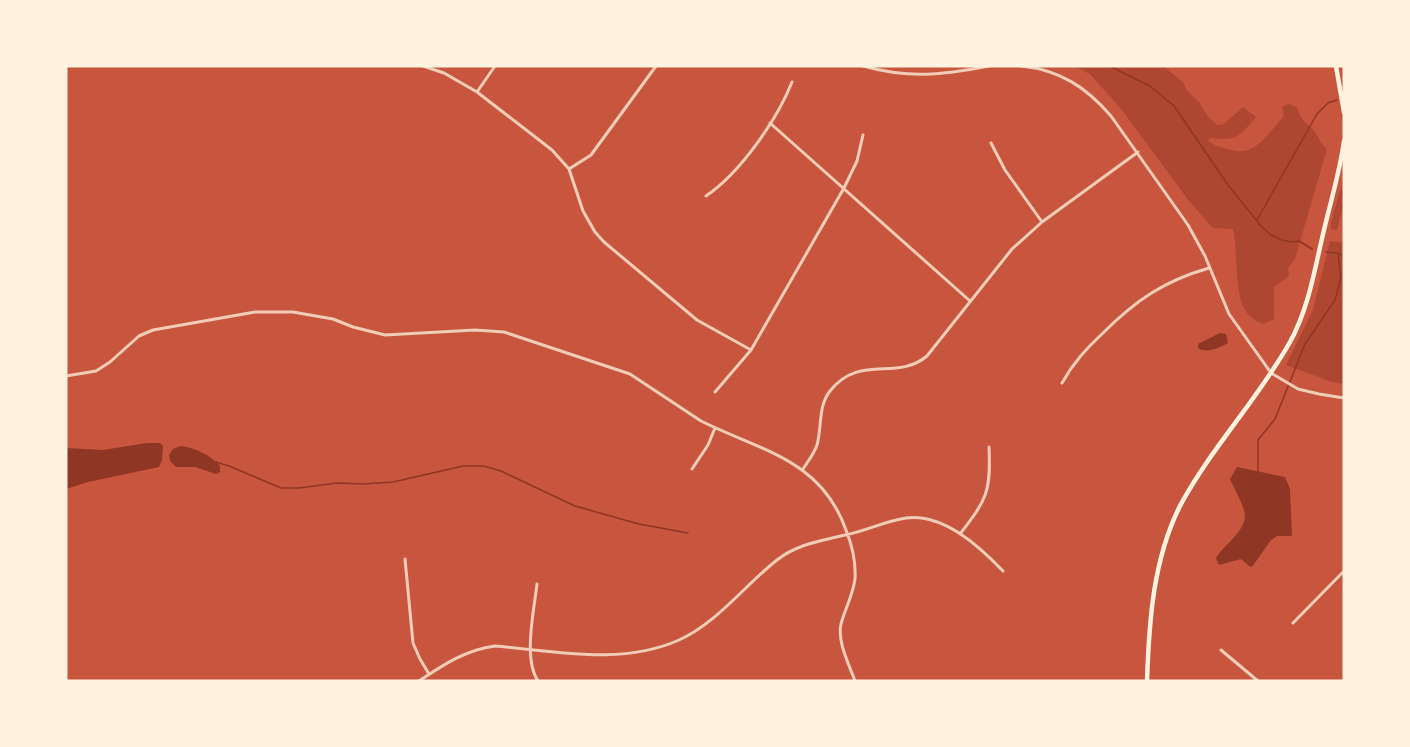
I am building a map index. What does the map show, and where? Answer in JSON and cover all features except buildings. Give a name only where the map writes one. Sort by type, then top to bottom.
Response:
[{"type":"main road","points":[[1336,66],[1344,112]]},
{"type":"main road","points":[[1147,681],[1149,629],[1156,582],[1166,541],[1180,506],[1200,473],[1271,373],[1301,318],[1344,141]]},
{"type":"street","points":[[423,66],[444,73],[477,92],[543,142],[568,169],[589,222],[604,242],[697,320],[751,350]]},
{"type":"street","points":[[477,92],[495,66]]},
{"type":"street","points":[[568,169],[591,154],[656,66]]},
{"type":"street","points":[[862,66],[892,73],[930,75],[989,66]]},
{"type":"street","points":[[1021,66],[1043,70],[1080,86],[1111,116],[1198,241],[1229,314],[1271,373],[1298,389],[1344,398]]},
{"type":"street","points":[[706,196],[720,187],[741,165],[788,94],[792,82]]},
{"type":"street","points":[[770,123],[970,301]]},
{"type":"street","points":[[715,392],[751,350],[844,188],[856,160],[863,135]]},
{"type":"street","points":[[991,143],[1005,170],[1042,222]]},
{"type":"street","points":[[802,469],[816,447],[823,405],[835,386],[857,371],[906,368],[921,362],[1012,249],[1042,222],[1138,152]]},
{"type":"street","points":[[1062,383],[1079,356],[1131,306],[1175,279],[1209,268]]},
{"type":"street","points":[[66,376],[96,371],[110,362],[139,336],[153,330],[255,312],[293,312],[333,319],[353,327],[385,334],[475,330],[504,332],[630,374],[687,414],[778,455],[802,469],[813,477],[832,498],[853,551],[855,578],[841,626],[841,636],[855,681]]},
{"type":"street","points":[[692,469],[708,445],[715,428]]},
{"type":"street","points":[[960,534],[981,506],[988,490],[989,447]]},
{"type":"street","points":[[419,681],[458,656],[495,646],[594,655],[619,654],[656,648],[680,640],[714,616],[790,551],[800,546],[907,518],[936,521],[960,534],[990,557],[1003,571]]},
{"type":"street","points":[[405,559],[413,643],[429,674]]},
{"type":"street","points":[[1293,622],[1344,571]]},
{"type":"street","points":[[537,584],[530,662],[538,681]]},
{"type":"street","points":[[1221,650],[1258,681]]},
{"type":"shaded area","points":[[1073,66],[1163,66],[1183,82],[1187,91],[1217,125],[1224,124],[1243,107],[1256,117],[1241,133],[1232,138],[1210,138],[1208,141],[1231,150],[1248,150],[1255,147],[1284,116],[1282,107],[1288,104],[1297,107],[1303,120],[1317,134],[1327,149],[1295,259],[1288,268],[1289,276],[1274,287],[1274,319],[1263,324],[1252,318],[1245,310],[1239,289],[1233,229],[1213,228],[1189,201],[1122,110],[1090,74]]},
{"type":"shaded area","points":[[1344,177],[1344,203],[1337,230],[1331,229],[1331,223]]},
{"type":"shaded area","points":[[1330,241],[1344,243],[1344,384],[1329,381],[1286,365],[1313,310]]},
{"type":"shaded area","points":[[1220,333],[1226,334],[1228,343],[1209,350],[1198,348],[1198,344]]},
{"type":"shaded area","points":[[160,443],[163,446],[159,467],[66,489],[66,448],[103,450]]},
{"type":"shaded area","points":[[181,446],[207,455],[220,466],[220,472],[216,474],[195,467],[176,467],[170,461],[169,455],[173,449]]},
{"type":"shaded area","points":[[1237,467],[1285,477],[1290,489],[1292,536],[1277,536],[1271,540],[1252,567],[1241,559],[1219,565],[1216,558],[1240,530],[1245,517],[1243,506],[1230,479]]},
{"type":"waterway","points":[[1109,66],[1150,86],[1174,106],[1228,185],[1261,226],[1271,235],[1282,240],[1299,241],[1312,249]]},
{"type":"waterway","points":[[1257,220],[1317,114],[1328,103],[1337,100]]},
{"type":"waterway","points":[[1326,252],[1344,256]]},
{"type":"waterway","points":[[1258,471],[1258,440],[1275,419],[1305,344],[1335,300],[1341,278],[1338,253]]},
{"type":"waterway","points":[[216,462],[281,488],[337,483],[393,482],[463,466],[484,466],[501,471],[575,506],[639,524],[688,533]]}]
